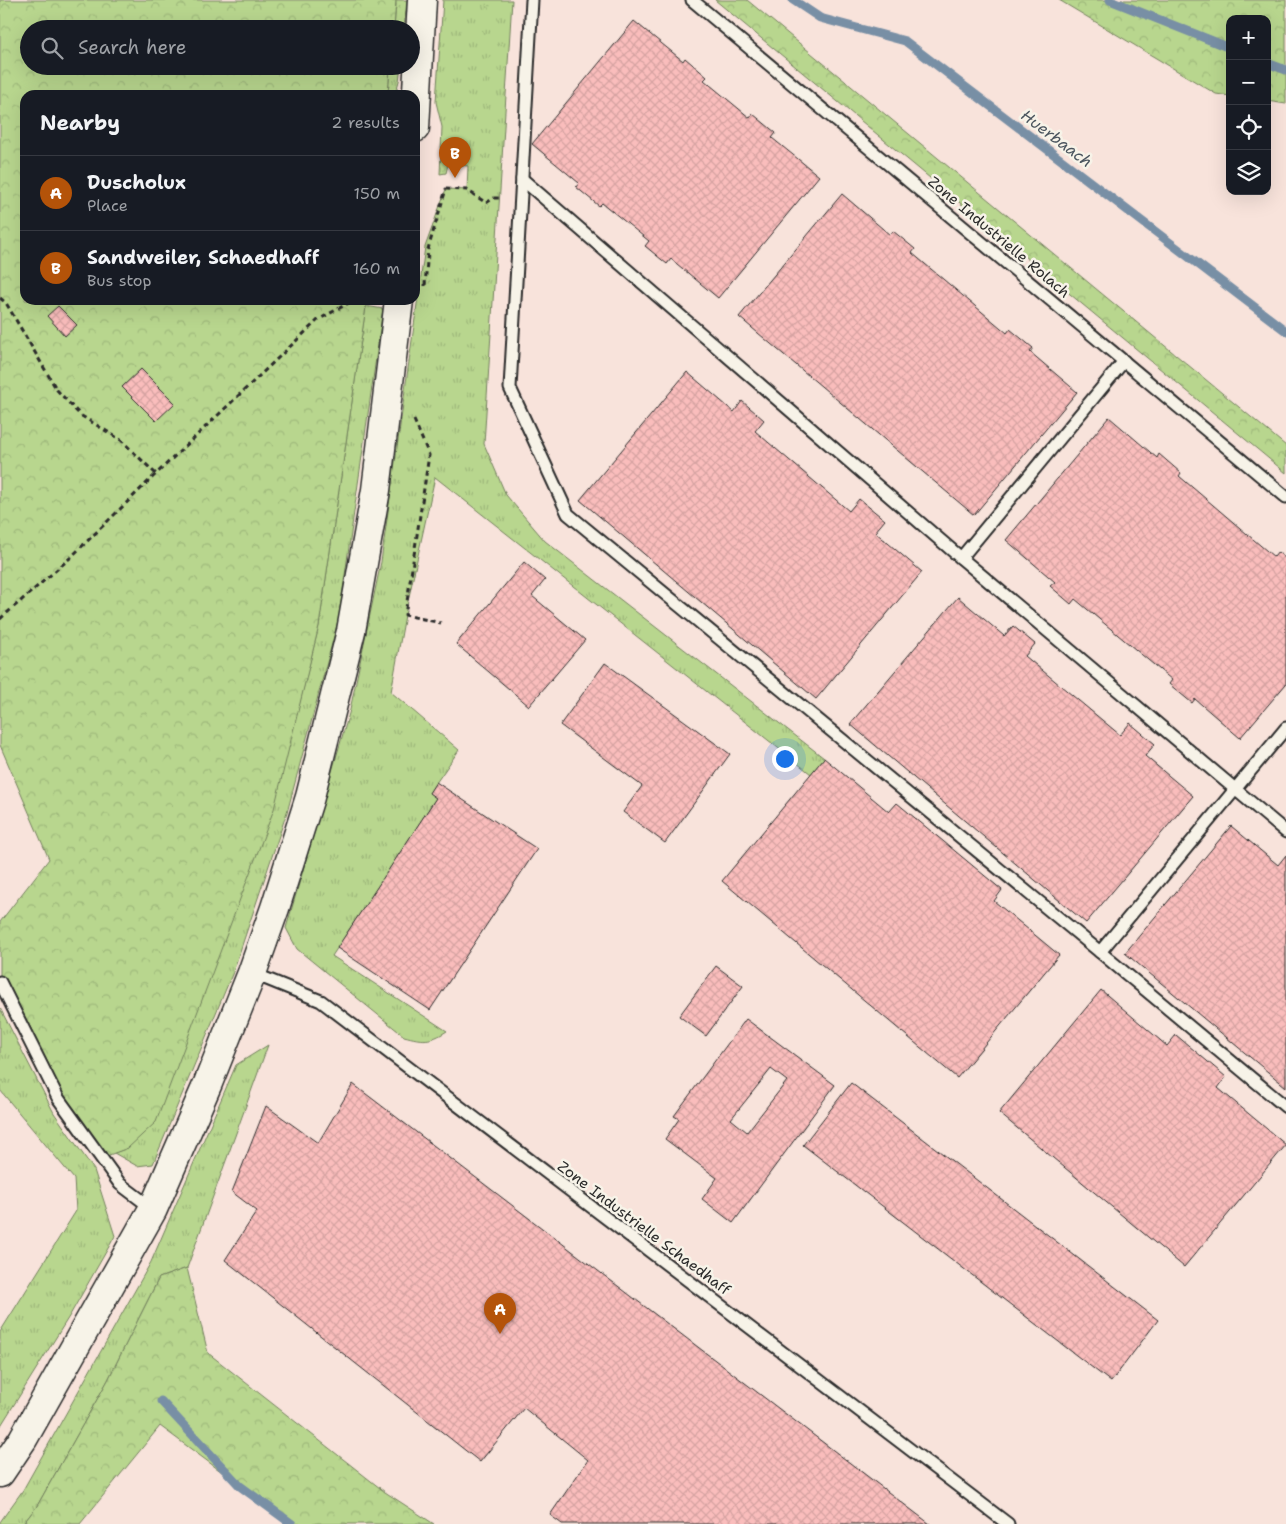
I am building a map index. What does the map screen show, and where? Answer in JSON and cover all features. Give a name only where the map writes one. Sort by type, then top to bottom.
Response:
[{"type":"main road","points":[[420,37],[422,0]]},
{"type":"main road","points":[[417,90],[418,75]]},
{"type":"main road","points":[[0,1473],[23,1439],[153,1209],[208,1083],[275,908],[310,797],[351,630],[376,490],[398,305]]},
{"type":"lane","points":[[532,0],[510,388],[568,514],[1286,1107]]},
{"type":"lane","name":"Zone Industrielle Rolach","points":[[692,0],[1286,497]]},
{"type":"lane","points":[[522,179],[961,558],[1286,832]]},
{"type":"lane","points":[[961,558],[1124,361]]},
{"type":"lane","points":[[1100,952],[1286,728]]},
{"type":"lane","name":"Zone Industrielle Schaedhaff","points":[[252,972],[321,1000],[1008,1524]]},
{"type":"lane","points":[[0,982],[58,1098],[120,1184],[153,1209]]},
{"type":"path","points":[[424,287],[428,249],[446,189],[467,190],[486,203],[494,198],[520,199]]},
{"type":"path","points":[[0,298],[6,303],[58,390],[74,409],[80,415],[121,440],[156,474]]},
{"type":"path","points":[[0,618],[70,558],[318,320],[345,305]]},
{"type":"path","points":[[414,411],[414,421],[429,455],[405,615],[441,623]]},
{"type":"green space","points":[[0,0],[396,0],[395,20],[20,20],[20,75],[389,75],[388,90],[20,90],[20,305],[366,305],[319,626],[274,809],[156,1122],[128,1148],[101,1158],[58,1098],[0,982],[0,922],[49,859],[0,745]]},
{"type":"green space","points":[[396,0],[407,0],[405,20],[395,20]]},
{"type":"green space","points":[[443,0],[512,0],[484,444],[506,495],[545,541],[824,758],[811,774],[435,477],[405,615],[391,692],[459,750],[429,793],[436,798],[332,956],[447,1031],[431,1039],[421,1040],[404,1036],[297,949],[286,928],[350,710],[381,562],[417,305],[420,305],[420,283],[425,247],[446,189],[467,190],[468,166],[448,164],[446,173],[440,174],[442,127],[436,102]]},
{"type":"green space","points":[[715,0],[747,0],[1286,446],[1286,473]]},
{"type":"green space","points":[[1059,0],[1286,0],[1286,104],[1271,102],[1271,15],[1226,15],[1226,95],[1216,94]]},
{"type":"green space","points":[[389,75],[400,75],[396,90],[388,90]]},
{"type":"green space","points":[[366,306],[383,309],[339,617],[288,809],[233,972],[153,1164],[137,1166],[114,1153],[128,1148],[273,809],[319,626]]},
{"type":"green space","points":[[0,1008],[54,1113],[94,1170],[115,1236],[70,1315],[0,1427],[0,1332],[76,1211],[74,1179],[0,1090]]},
{"type":"green space","points":[[268,1045],[187,1268],[159,1278],[108,1380],[37,1506],[23,1524],[0,1524],[23,1490],[151,1262],[236,1065]]},
{"type":"green space","points":[[187,1268],[208,1353],[385,1492],[434,1524],[292,1524],[160,1426],[80,1524],[23,1524],[37,1506],[108,1380],[159,1278]]},
{"type":"building","points":[[634,21],[683,61],[685,58],[707,77],[704,80],[750,118],[753,114],[776,133],[772,138],[819,176],[718,298],[671,259],[667,264],[645,246],[649,241],[602,203],[599,206],[576,187],[579,183],[532,144]]},
{"type":"building","points":[[842,194],[890,235],[893,231],[915,249],[912,253],[1007,333],[1010,329],[1033,348],[1030,352],[1077,392],[974,515],[739,317]]},
{"type":"building","points":[[58,306],[77,325],[65,336],[47,316]]},
{"type":"building","points":[[141,369],[175,403],[156,421],[122,387]]},
{"type":"building","points":[[687,372],[734,412],[742,401],[764,420],[755,431],[849,511],[859,499],[885,520],[875,532],[922,572],[816,699],[580,500]]},
{"type":"building","points":[[1109,417],[1157,458],[1159,454],[1181,473],[1179,476],[1274,557],[1278,552],[1286,559],[1286,684],[1240,738],[1195,699],[1192,703],[1169,684],[1172,680],[1075,599],[1071,604],[1050,586],[1055,582],[1006,540]]},
{"type":"building","points":[[524,562],[545,580],[532,596],[585,640],[529,706],[456,644]]},
{"type":"building","points":[[958,597],[1004,636],[1013,626],[1035,644],[1025,656],[1120,735],[1130,723],[1155,744],[1145,756],[1193,796],[1086,923],[850,724]]},
{"type":"building","points":[[605,663],[730,754],[665,843],[623,812],[642,786],[560,725]]},
{"type":"building","points":[[824,758],[889,812],[897,803],[1002,890],[994,901],[1059,955],[957,1078],[722,881]]},
{"type":"building","points":[[436,782],[537,849],[430,1010],[337,948],[436,798],[429,793]]},
{"type":"building","points":[[1231,826],[1278,865],[1286,855],[1286,1087],[1125,953]]},
{"type":"building","points":[[716,966],[743,986],[706,1036],[679,1016]]},
{"type":"building","points":[[1101,990],[1167,1046],[1176,1035],[1226,1077],[1218,1088],[1286,1145],[1184,1267],[999,1113]]},
{"type":"building","points":[[746,1019],[835,1085],[733,1223],[702,1199],[717,1178],[665,1139],[679,1119],[674,1116]],"holes":[[[771,1069],[787,1081],[747,1132],[731,1119]]]},
{"type":"building","points":[[851,1083],[1158,1320],[1111,1382],[803,1145]]},
{"type":"building","points":[[353,1084],[930,1524],[562,1524],[550,1515],[588,1460],[524,1408],[480,1462],[225,1260],[257,1211],[232,1192],[266,1106],[318,1143]]},
{"type":"waterway","name":"Huerbaach","points":[[793,0],[820,18],[905,41],[1286,331]]},
{"type":"waterway","points":[[1110,0],[1226,46]]},
{"type":"waterway","points":[[1271,64],[1286,70]]},
{"type":"waterway","points":[[161,1401],[240,1486],[292,1524]]},
{"type":"place","name":"Sandweiler, Schaedhaff","points":[[455,178]]},
{"type":"place","name":"Duscholux","points":[[500,1334]]}]
